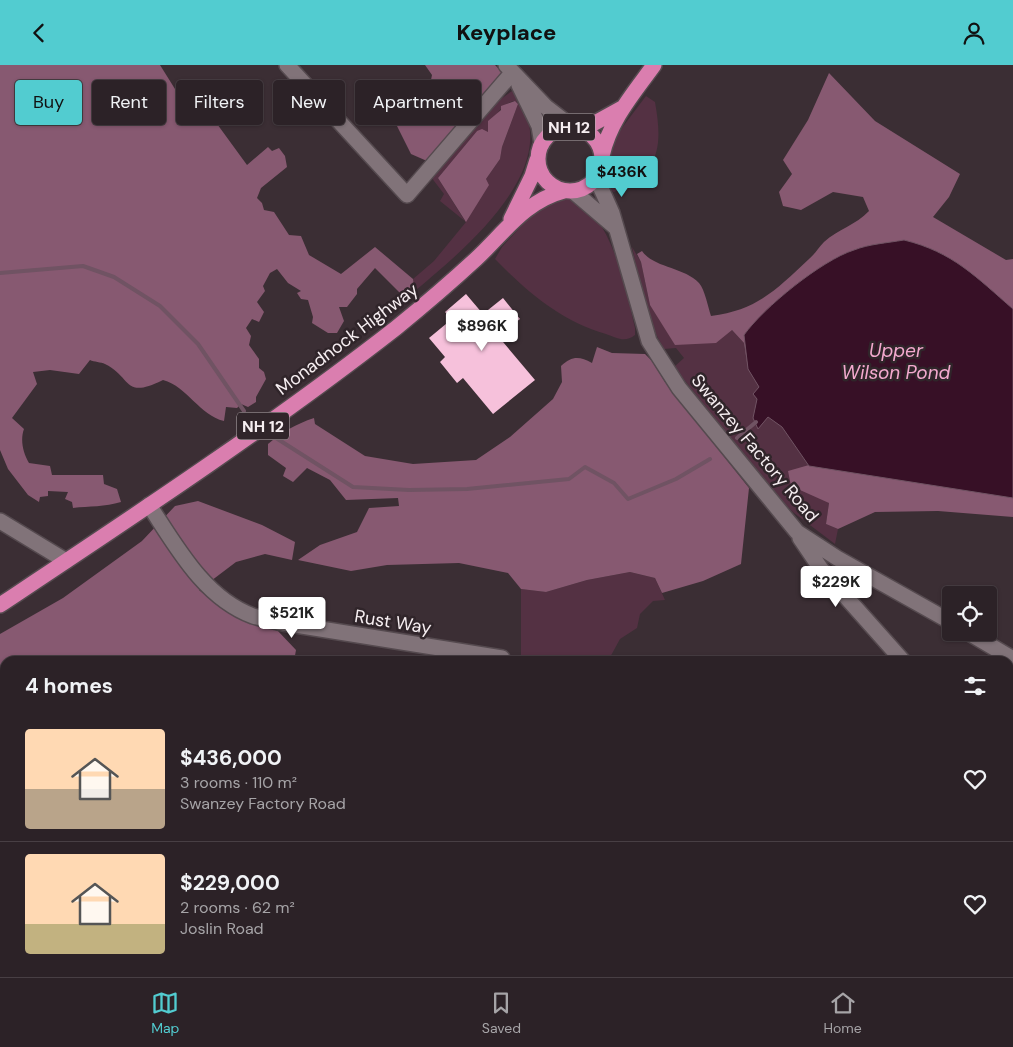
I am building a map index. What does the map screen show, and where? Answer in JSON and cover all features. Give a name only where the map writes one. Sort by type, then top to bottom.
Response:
[{"type":"highway","name":"NH 12","points":[[622,108],[593,124],[552,132],[542,144],[537,159],[543,178],[551,186],[569,191],[587,187],[599,174],[606,139],[622,108],[654,65]]},
{"type":"highway","name":"NH 12","points":[[572,127],[590,134],[600,148],[602,157]]},
{"type":"highway","name":"Monadnock Highway","points":[[508,225],[532,177],[537,159]]},
{"type":"highway","name":"Monadnock Highway","points":[[0,605],[239,443],[396,327],[477,257],[508,225],[549,195],[569,191]]},
{"type":"street","points":[[287,65],[407,195],[509,69]]},
{"type":"street","points":[[509,69],[551,112],[572,127]]},
{"type":"street","points":[[509,69],[534,115],[542,144]]},
{"type":"street","name":"Swanzey Factory Road","points":[[599,174],[600,184],[615,227],[649,341],[678,388],[797,532],[837,559],[942,617]]},
{"type":"street","points":[[569,191],[615,227]]},
{"type":"street","name":"Rust Way","points":[[149,505],[174,543],[211,590],[230,605],[253,616],[490,656]]},
{"type":"street","points":[[0,521],[66,561]]},
{"type":"street","points":[[797,532],[823,571],[899,656]]},
{"type":"street","points":[[823,571],[837,559]]},
{"type":"street","points":[[983,641],[1008,656]]},
{"type":"shaded area","points":[[0,65],[160,65],[175,89],[176,125],[218,125],[247,165],[268,147],[272,151],[279,148],[285,156],[287,167],[261,188],[257,198],[262,203],[264,210],[274,212],[289,235],[301,236],[309,255],[341,274],[375,247],[413,279],[414,286],[409,293],[401,294],[375,268],[357,289],[357,294],[347,307],[339,307],[344,321],[337,333],[328,333],[312,323],[313,317],[308,300],[301,299],[297,293],[301,291],[288,283],[277,269],[270,273],[263,286],[265,291],[257,302],[264,312],[259,322],[252,319],[246,328],[251,336],[249,345],[259,359],[259,368],[264,372],[266,379],[256,397],[256,402],[248,407],[241,404],[237,408],[226,407],[224,421],[207,413],[172,384],[163,380],[150,386],[134,387],[114,369],[102,363],[90,360],[79,374],[50,370],[33,372],[37,384],[12,418],[24,429],[23,446],[29,463],[50,466],[52,475],[103,475],[104,484],[117,489],[121,502],[103,506],[73,508],[72,502],[65,499],[68,492],[48,491],[48,496],[40,497],[39,502],[28,495],[8,469],[0,450]]},
{"type":"shaded area","points":[[425,65],[495,65],[502,72],[481,97],[481,80],[431,80],[432,75]]},
{"type":"shaded area","name":"Upper Wilson Pond","points":[[829,73],[875,121],[960,174],[949,197],[933,217],[1006,260],[1013,259],[1013,517],[938,511],[875,512],[838,529],[826,524],[829,503],[791,486],[788,471],[809,465],[782,427],[768,417],[758,429],[753,418],[757,399],[753,394],[759,387],[748,369],[744,343],[732,330],[716,343],[675,345],[650,305],[641,262],[637,254],[642,251],[654,261],[685,274],[699,283],[705,294],[711,316],[741,309],[765,297],[797,270],[829,238],[869,211],[863,197],[833,192],[801,210],[783,206],[779,192],[792,174],[783,160],[808,120]]},
{"type":"shaded area","points":[[512,91],[528,118],[530,147],[520,176],[503,204],[480,231],[455,256],[410,295],[409,293],[414,286],[413,279],[434,261],[466,222],[440,201],[444,194],[431,177],[477,125],[481,125],[481,120],[498,101]],"holes":[[[515,101],[518,104],[502,147],[500,159],[486,179],[465,221],[438,178],[477,131],[488,133],[501,109],[510,102]]]},
{"type":"shaded area","points":[[646,96],[655,102],[658,145],[655,157],[641,176],[629,185],[614,192],[608,189],[606,185],[612,141]]},
{"type":"shaded area","points":[[515,101],[518,104],[502,147],[500,159],[486,179],[489,185],[466,222],[438,178],[477,131],[482,129],[488,132],[488,121],[501,110],[501,106]]},
{"type":"shaded area","points":[[396,125],[457,125],[427,161],[411,154]]},
{"type":"shaded area","points":[[563,197],[579,203],[593,214],[613,250],[627,292],[635,328],[635,335],[628,339],[617,338],[590,328],[560,313],[532,294],[495,259],[502,247],[539,207]]},
{"type":"shaded area","points":[[632,247],[641,262],[650,305],[732,330],[744,343],[748,369],[759,387],[753,418],[756,422],[768,417],[782,427],[809,466],[829,503],[826,524],[838,529],[835,544],[794,513],[775,495],[674,367],[684,358],[676,348],[664,349],[657,337],[644,299]]},
{"type":"shaded area","points":[[597,347],[612,353],[645,354],[749,488],[741,564],[703,581],[662,593],[655,578],[630,572],[587,580],[546,592],[521,589],[508,573],[459,563],[387,565],[351,571],[298,560],[320,545],[357,532],[369,508],[399,506],[398,498],[346,500],[330,480],[307,468],[293,482],[283,476],[286,468],[268,455],[268,444],[279,436],[295,426],[314,418],[315,424],[365,456],[413,464],[476,460],[510,437],[553,399],[562,382],[561,366],[569,360],[576,358],[592,363]]},
{"type":"shaded area","points":[[198,501],[262,525],[295,542],[292,560],[265,554],[236,562],[199,590],[225,611],[278,631],[296,650],[295,656],[0,656],[0,634],[63,598],[142,541],[175,506]]},
{"type":"shaded area","points":[[630,572],[655,578],[665,600],[653,601],[640,614],[637,628],[620,639],[611,656],[521,656],[521,589],[546,592],[587,580]]},
{"type":"water","name":"Upper Wilson Pond","points":[[904,240],[936,251],[963,267],[1013,309],[1013,498],[809,466],[782,427],[768,417],[758,429],[753,418],[757,399],[753,394],[759,387],[748,369],[744,335],[753,324],[794,286],[841,255],[866,246]]},
{"type":"building","points":[[466,294],[483,314],[503,298],[520,319],[498,336],[535,380],[493,414],[463,378],[457,383],[440,362],[445,357],[429,338],[452,319],[445,312]]},
{"type":"waterway","points":[[0,273],[83,266],[114,277],[160,306],[198,344],[244,411]]},
{"type":"waterway","points":[[737,438],[756,422]]},
{"type":"waterway","points":[[276,438],[353,487],[409,490],[467,489],[569,479],[585,467],[614,483],[628,499],[676,479],[710,459]]}]
